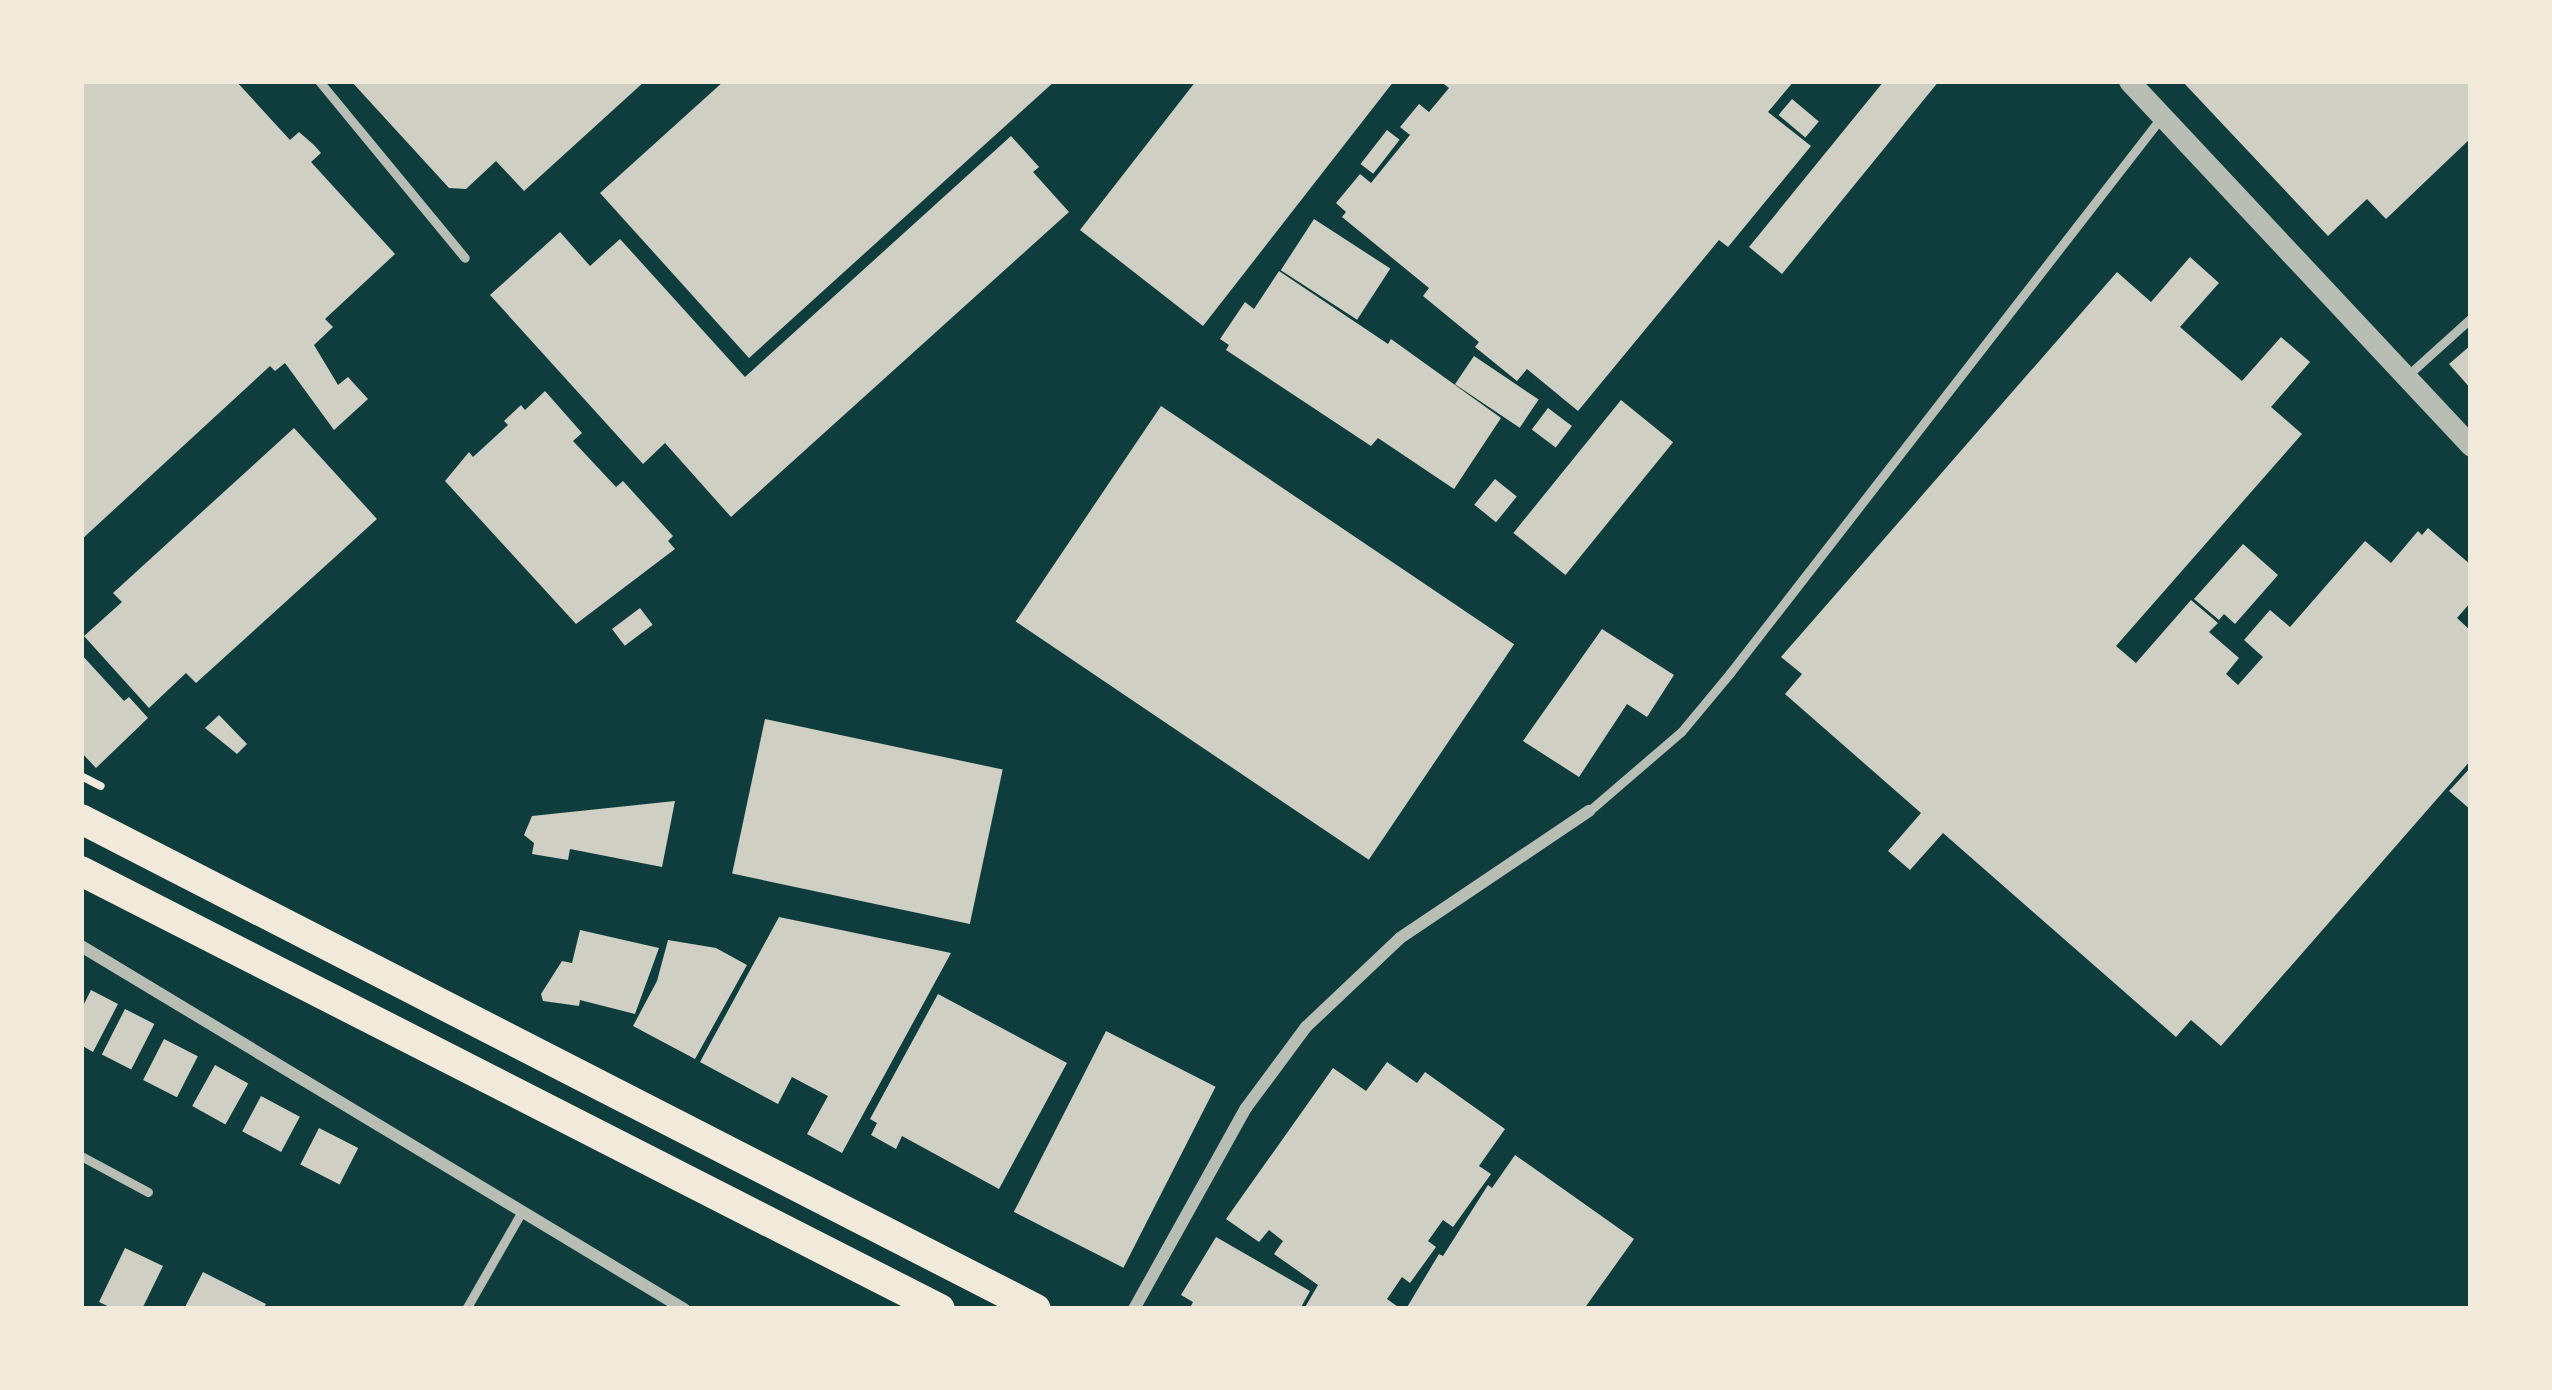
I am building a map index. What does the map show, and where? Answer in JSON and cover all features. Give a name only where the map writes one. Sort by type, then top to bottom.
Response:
[{"type":"main road","points":[[81,819],[1036,1309]]},
{"type":"main road","points":[[81,871],[895,1298],[940,1309]]},
{"type":"street","points":[[2129,81],[2471,446]]},
{"type":"street","points":[[1134,1309],[1246,1108],[1306,1027],[1400,938],[1589,811]]},
{"type":"street","points":[[81,946],[684,1309]]},
{"type":"lane","points":[[319,81],[465,258]]},
{"type":"lane","points":[[1589,811],[1681,732],[1730,673],[2163,115]]},
{"type":"lane","points":[[2406,376],[2471,319]]},
{"type":"lane","points":[[81,1156],[148,1192]]},
{"type":"lane","points":[[466,1309],[521,1213]]},
{"type":"path","points":[[81,776],[105,788]]},
{"type":"building","points":[[81,81],[236,81],[290,140],[299,132],[314,145],[321,153],[311,162],[395,254],[325,319],[333,327],[314,345],[338,385],[348,377],[368,399],[334,430],[285,363],[275,371],[270,366],[81,540]]},
{"type":"building","points":[[351,81],[645,81],[524,191],[496,161],[466,189],[449,188]]},
{"type":"building","points":[[724,81],[1055,81],[749,358],[600,193]]},
{"type":"building","points":[[1196,81],[1394,81],[1203,326],[1080,230]]},
{"type":"building","points":[[1440,81],[1794,81],[1768,112],[1811,146],[1728,247],[1719,240],[1578,411],[1527,369],[1517,381],[1475,347],[1479,342],[1423,296],[1429,288],[1342,217],[1346,212],[1336,203],[1360,174],[1371,183],[1410,135],[1400,127],[1419,104],[1429,112],[1449,88]]},
{"type":"building","points":[[1884,81],[1939,81],[1782,274],[1749,247]]},
{"type":"building","points":[[2182,81],[2471,81],[2471,138],[2386,219],[2367,199],[2328,236]]},
{"type":"building","points":[[1792,99],[1819,121],[1805,138],[1779,115]]},
{"type":"building","points":[[1387,130],[1400,140],[1373,174],[1361,164]]},
{"type":"building","points":[[1011,136],[1039,167],[1033,172],[1069,212],[731,517],[665,443],[643,464],[490,295],[560,232],[590,266],[620,239],[745,377]]},
{"type":"building","points":[[1314,219],[1390,269],[1357,320],[1281,270]]},
{"type":"building","points":[[2190,257],[2219,283],[2180,327],[2242,381],[2281,337],[2310,362],[2271,407],[2302,434],[2116,646],[2136,663],[2191,600],[2218,623],[2209,632],[2239,658],[2226,674],[2238,685],[2263,657],[2244,640],[2270,610],[2290,627],[2365,541],[2391,563],[2418,531],[2422,535],[2428,528],[2471,565],[2471,602],[2457,618],[2471,631],[2471,760],[2221,1046],[2191,1020],[2176,1037],[1943,833],[1910,870],[1888,851],[1921,813],[1785,694],[1802,674],[1781,657],[2117,272],[2151,302]]},
{"type":"building","points":[[1279,271],[1388,344],[1391,339],[1501,418],[1454,489],[1378,438],[1371,446],[1226,350],[1229,345],[1220,339],[1245,302],[1254,309]]},
{"type":"building","points":[[2471,345],[2471,389],[2449,364]]},
{"type":"building","points":[[1474,356],[1539,400],[1520,428],[1455,384]]},
{"type":"building","points":[[545,391],[582,433],[573,441],[616,487],[623,481],[673,536],[668,541],[675,549],[576,624],[445,481],[469,452],[473,457],[508,425],[504,421],[521,405],[525,410]]},
{"type":"building","points":[[1621,400],[1673,442],[1565,575],[1513,533]]},
{"type":"building","points":[[1161,406],[1514,644],[1369,860],[1016,622]]},
{"type":"building","points":[[1548,408],[1572,426],[1556,448],[1532,430]]},
{"type":"building","points":[[294,428],[377,519],[196,683],[186,673],[149,708],[84,636],[122,602],[113,593]]},
{"type":"building","points":[[1495,479],[1517,497],[1496,522],[1474,505]]},
{"type":"building","points":[[2243,544],[2278,575],[2235,624],[2224,614],[2219,620],[2194,599]]},
{"type":"building","points":[[640,608],[653,625],[625,646],[612,629]]},
{"type":"building","points":[[1602,629],[1674,675],[1647,717],[1627,704],[1579,777],[1523,741]]},
{"type":"building","points":[[81,654],[124,701],[129,697],[148,718],[96,768],[81,752]]},
{"type":"building","points":[[219,715],[247,744],[237,754],[205,728]]},
{"type":"building","points":[[765,719],[1003,770],[970,924],[732,874]]},
{"type":"building","points":[[2471,767],[2471,810],[2449,791]]},
{"type":"building","points":[[675,801],[662,867],[570,849],[568,860],[532,854],[534,843],[524,835],[532,816]]},
{"type":"building","points":[[779,917],[951,953],[842,1153],[807,1134],[828,1096],[792,1077],[778,1104],[700,1062]]},
{"type":"building","points":[[580,930],[659,948],[635,1014],[580,1000],[579,1006],[543,1001],[541,994],[562,961],[572,963]]},
{"type":"building","points":[[668,940],[716,948],[747,965],[695,1059],[633,1026],[657,981]]},
{"type":"building","points":[[91,990],[118,1004],[93,1052],[81,1045],[81,1010]]},
{"type":"building","points":[[938,994],[1067,1063],[999,1189],[902,1136],[896,1149],[871,1135],[877,1123],[870,1119]]},
{"type":"building","points":[[125,1009],[154,1024],[131,1069],[102,1054]]},
{"type":"building","points":[[1106,1031],[1216,1087],[1123,1268],[1014,1212]]},
{"type":"building","points":[[164,1039],[198,1056],[177,1097],[143,1080]]},
{"type":"building","points":[[1387,1062],[1417,1083],[1425,1072],[1505,1129],[1479,1166],[1491,1174],[1453,1227],[1443,1220],[1428,1241],[1436,1247],[1410,1283],[1402,1277],[1387,1299],[1401,1309],[1304,1309],[1318,1285],[1274,1254],[1283,1241],[1269,1230],[1259,1242],[1226,1219],[1333,1068],[1366,1091]]},
{"type":"building","points":[[215,1065],[248,1083],[225,1125],[192,1106]]},
{"type":"building","points":[[261,1096],[300,1117],[281,1152],[242,1131]]},
{"type":"building","points":[[319,1128],[358,1148],[340,1185],[300,1165]]},
{"type":"building","points":[[1515,1155],[1634,1239],[1584,1309],[1406,1309],[1439,1254],[1443,1256],[1488,1185],[1492,1188]]},
{"type":"building","points":[[1216,1237],[1310,1291],[1300,1309],[1191,1306],[1193,1302],[1181,1295]]},
{"type":"building","points":[[125,1248],[163,1266],[142,1309],[114,1309],[99,1302]]},
{"type":"building","points":[[203,1272],[266,1304],[263,1309],[184,1309]]}]
